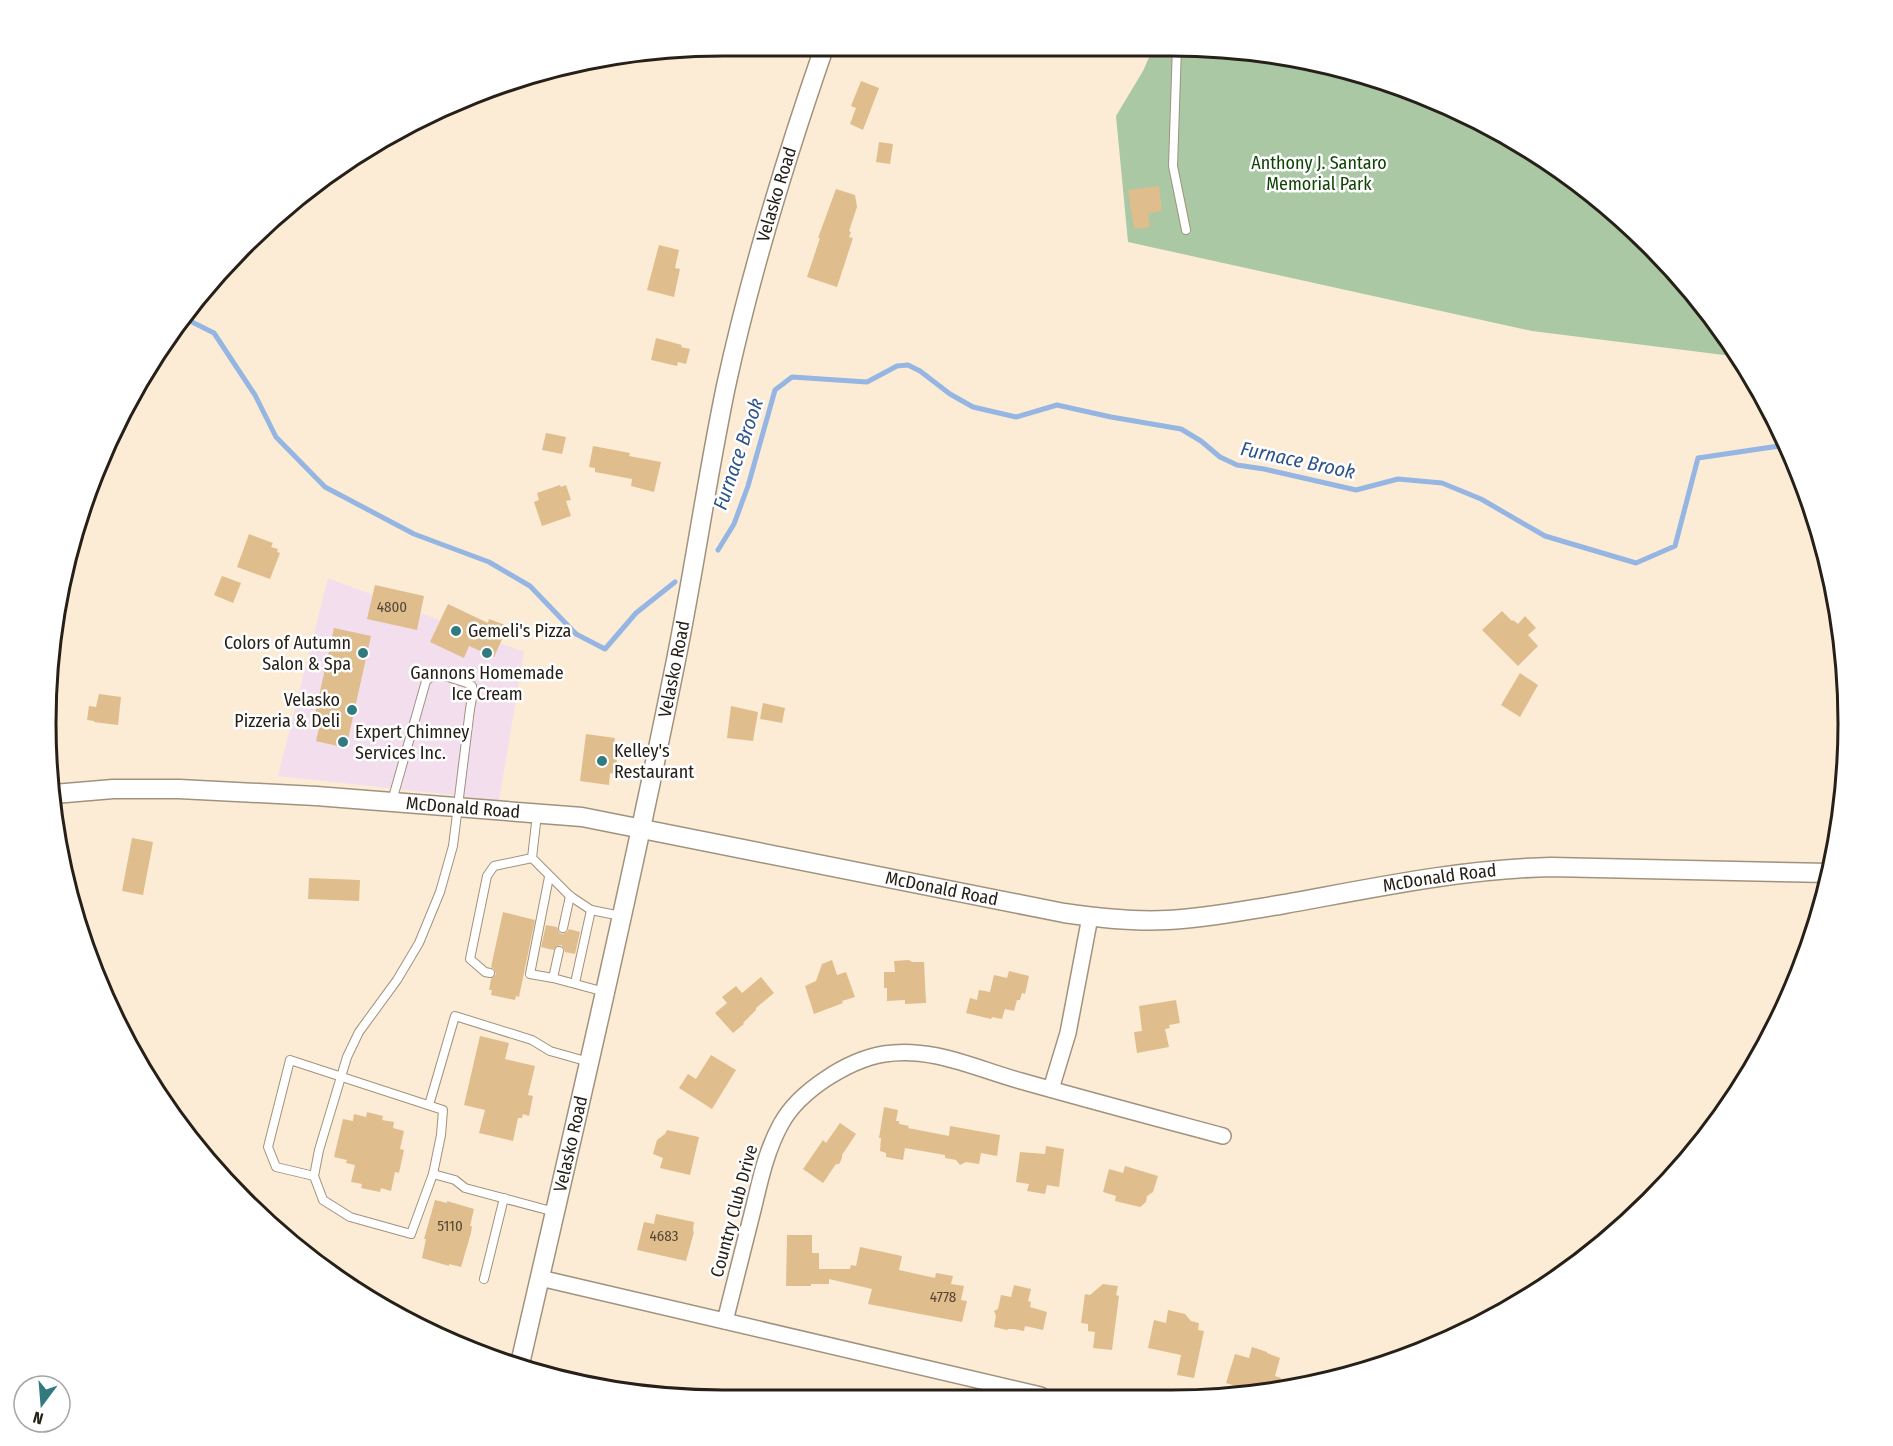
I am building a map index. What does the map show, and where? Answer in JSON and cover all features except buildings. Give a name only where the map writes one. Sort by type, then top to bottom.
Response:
[{"type":"street","name":"Velasko Road","points":[[521,1359],[642,828],[691,584],[707,483],[727,384],[762,241],[821,56]]},
{"type":"street","name":"McDonald Road","points":[[59,794],[113,789],[179,789],[582,817],[1064,914],[1119,920],[1211,917],[1462,873],[1512,868],[1820,873]]},
{"type":"street","points":[[1051,1089],[1068,1033],[1090,916]]},
{"type":"street","name":"Country Club Drive","points":[[725,1321],[767,1154],[782,1122],[798,1103],[828,1076],[858,1061],[885,1054],[918,1053],[952,1059],[1000,1075],[1223,1136]]},
{"type":"street","points":[[540,1278],[1020,1390]]},
{"type":"lane","points":[[1177,56],[1173,166],[1186,230]]},
{"type":"lane","points":[[314,1176],[276,1167],[268,1147],[290,1060],[341,1076],[443,1110],[441,1135],[433,1174],[411,1234],[350,1217],[323,1200],[314,1176],[319,1150],[341,1076],[347,1057],[359,1032],[397,980],[419,943],[440,892],[453,846],[473,693],[472,686],[435,673],[426,681],[391,802]]},
{"type":"lane","points":[[537,814],[532,858],[570,896],[591,910],[622,916]]},
{"type":"lane","points":[[490,973],[485,972],[470,959],[488,876],[494,866],[532,858]]},
{"type":"lane","points":[[549,877],[526,977],[553,978],[605,992]]},
{"type":"lane","points":[[563,928],[570,896]]},
{"type":"lane","points":[[575,983],[591,910]]},
{"type":"lane","points":[[553,978],[559,951]]},
{"type":"lane","points":[[429,1105],[455,1016],[532,1040],[550,1051],[589,1062]]},
{"type":"lane","points":[[433,1174],[455,1180],[465,1188],[555,1212]]},
{"type":"lane","points":[[484,1279],[504,1198]]},
{"type":"shaded area","points":[[328,578],[524,652],[499,800],[278,776]]},
{"type":"green space","name":"Anthony J. Santaro Memorial Park","points":[[1150,56],[1214,57],[1300,68],[1385,91],[1465,124],[1541,168],[1610,221],[1672,283],[1727,355],[1532,331],[1128,242],[1116,116]]},
{"type":"waterway","name":"Furnace Brook","points":[[190,321],[214,333],[255,395],[276,437],[325,487],[414,534],[489,562],[530,586],[576,634],[605,649],[636,613],[675,582]]},
{"type":"waterway","name":"Furnace Brook","points":[[718,550],[734,524],[748,486],[775,390],[792,377],[867,382],[897,366],[908,365],[920,371],[950,394],[973,407],[1016,417],[1057,405],[1181,429],[1201,441],[1220,457],[1237,465],[1356,490],[1398,479],[1442,483],[1481,499],[1545,536],[1636,563],[1675,546],[1698,458],[1777,446]]},
{"type":"place","name":"Gemeli's Pizza","points":[[456,631]]},
{"type":"place","name":"Colors of Autumn Salon & Spa","points":[[363,653]]},
{"type":"place","name":"Gannons Homemade Ice Cream","points":[[487,653]]},
{"type":"place","name":"Velasko Pizzeria & Deli","points":[[352,710]]},
{"type":"place","name":"Expert Chimney Services Inc.","points":[[343,742]]},
{"type":"place","name":"Kelley's Restaurant","points":[[602,761]]}]
